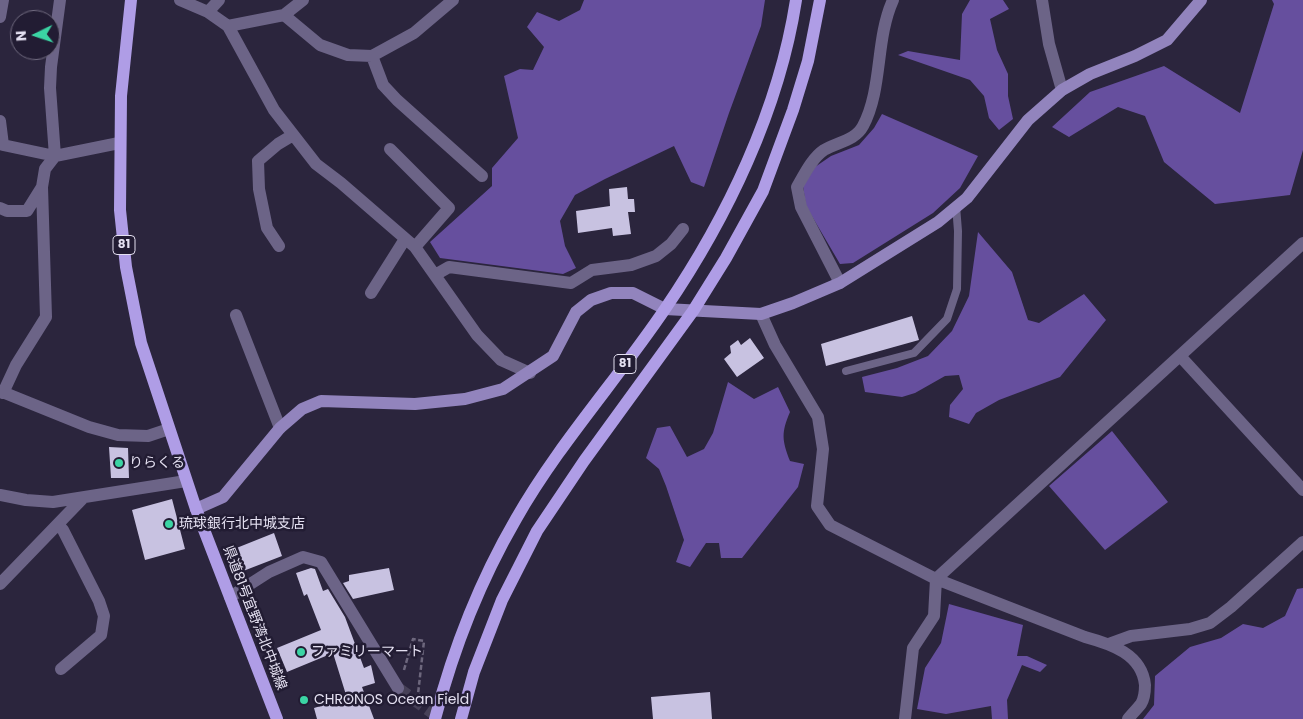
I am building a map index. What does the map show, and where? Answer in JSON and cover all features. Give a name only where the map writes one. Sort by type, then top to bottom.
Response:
[{"type":"main road","name":"県道81号宜野湾北中城線","points":[[132,0],[121,96],[119,143],[120,210],[126,267],[141,343],[196,509],[277,719]]},
{"type":"main road","name":"81","points":[[435,719],[444,682],[468,620],[479,593],[516,519],[557,456],[665,309],[702,252],[744,173],[773,93],[786,50],[796,0]]},
{"type":"main road","name":"81","points":[[460,719],[474,672],[502,600],[537,531],[584,461],[693,311],[763,191],[793,110],[808,61],[820,0]]},
{"type":"street","points":[[0,17],[4,0]]},
{"type":"street","points":[[60,0],[50,88],[55,156],[45,169],[42,186],[46,317],[1,392],[89,427],[118,435],[148,436],[169,429]]},
{"type":"street","points":[[180,0],[208,12],[228,26],[274,110],[316,164],[341,183],[410,243],[477,335],[500,360],[530,373]]},
{"type":"street","points":[[208,12],[219,0]]},
{"type":"street","points":[[228,26],[284,15],[303,0]]},
{"type":"street","points":[[284,15],[320,45],[348,55],[372,56],[414,33],[453,0]]},
{"type":"street","points":[[840,283],[801,207],[797,187],[810,166],[824,150],[845,142],[862,128],[872,104],[886,14],[893,0]]},
{"type":"street","points":[[1042,0],[1049,44],[1062,90]]},
{"type":"street","points":[[196,509],[223,497],[280,428],[302,409],[321,401],[415,404],[465,399],[503,390],[553,356],[576,312],[591,300],[611,292],[633,293],[665,309],[761,314],[840,283],[938,222],[967,198],[1028,120],[1062,90],[1090,74],[1135,56],[1167,40],[1201,0]]},
{"type":"street","points":[[372,56],[383,85],[397,100],[482,176]]},
{"type":"street","points":[[0,121],[3,145],[55,156],[119,143]]},
{"type":"street","points":[[279,246],[267,228],[259,189],[258,162],[278,144],[293,135]]},
{"type":"street","points":[[370,293],[410,243],[448,208],[390,149]]},
{"type":"street","points":[[0,208],[7,211],[27,211],[42,186]]},
{"type":"street","points":[[435,275],[449,267],[571,282],[592,270],[631,265],[656,256],[671,244],[682,229]]},
{"type":"street","points":[[905,719],[914,648],[934,616],[936,579],[1303,243]]},
{"type":"street","points":[[761,314],[775,345],[818,417],[823,449],[817,506],[830,525],[936,579],[1085,638],[1110,644],[1132,657],[1144,674],[1145,689],[1142,702],[1128,719]]},
{"type":"street","points":[[236,316],[280,428]]},
{"type":"street","points":[[1180,356],[1303,490]]},
{"type":"street","points":[[0,495],[26,500],[53,502],[186,481]]},
{"type":"street","points":[[0,584],[84,497]]},
{"type":"street","points":[[58,525],[63,530],[92,587],[104,616],[101,635],[61,669]]},
{"type":"street","points":[[1110,644],[1131,636],[1190,629],[1210,622],[1231,607],[1303,542]]},
{"type":"street","points":[[230,597],[269,572],[303,557],[321,562],[398,688]]},
{"type":"lane","points":[[846,371],[914,353],[947,319],[957,289],[958,231],[956,206]]},
{"type":"path","points":[[404,671],[413,639],[424,641],[418,694]]},
{"type":"shaded area","points":[[584,0],[765,0],[761,26],[704,187],[691,182],[674,146],[575,195],[560,221],[565,246],[576,268],[563,274],[440,258],[430,242],[492,186],[492,168],[518,138],[504,76],[520,69],[533,70],[544,47],[527,27],[537,12],[559,21],[580,10]]},
{"type":"shaded area","points":[[970,0],[1003,0],[1009,9],[990,19],[997,50],[1008,74],[1008,96],[1013,119],[999,130],[989,118],[984,96],[970,80],[898,55],[908,51],[960,60],[962,14]]},
{"type":"shaded area","points":[[1272,0],[1303,0],[1303,150],[1290,195],[1215,204],[1164,162],[1145,116],[1118,107],[1069,137],[1052,127],[1090,92],[1164,66],[1240,113],[1274,4]]},
{"type":"shaded area","points":[[882,114],[978,156],[960,188],[933,213],[853,263],[840,264],[806,206],[803,186],[815,167],[831,156],[859,145],[874,128]]},
{"type":"shaded area","points":[[978,232],[1012,272],[1028,320],[1039,323],[1084,294],[1106,320],[1060,377],[999,400],[976,413],[969,424],[949,417],[950,405],[963,389],[959,375],[945,376],[915,393],[902,397],[865,392],[862,377],[897,368],[928,356],[952,331],[969,296]]},
{"type":"shaded area","points":[[728,382],[754,399],[778,387],[790,412],[784,431],[787,454],[790,461],[804,464],[798,487],[742,558],[721,558],[719,543],[706,543],[690,567],[676,562],[684,540],[659,469],[646,458],[657,428],[670,426],[687,457],[704,449],[713,433]]},
{"type":"shaded area","points":[[1112,431],[1168,502],[1105,550],[1049,486]]},
{"type":"shaded area","points":[[1303,588],[1303,719],[1143,719],[1154,705],[1155,676],[1190,647],[1221,638],[1243,624],[1263,628],[1285,616],[1297,589]]},
{"type":"shaded area","points":[[949,604],[1023,625],[1017,656],[1027,656],[1047,665],[1040,672],[1022,665],[1007,700],[1008,719],[992,719],[991,706],[946,714],[917,709],[925,668],[941,643]]},
{"type":"building","points":[[627,187],[628,199],[634,199],[635,212],[628,212],[631,234],[613,236],[612,228],[578,233],[576,211],[610,206],[609,189]]},
{"type":"building","points":[[912,316],[919,340],[826,366],[821,344]]},
{"type":"building","points":[[750,338],[764,358],[737,377],[724,359],[731,353],[730,346],[738,340],[741,345]]},
{"type":"building","name":"りらくる","points":[[109,447],[128,448],[129,478],[111,478]]},
{"type":"building","points":[[172,499],[185,549],[145,560],[132,510]]},
{"type":"building","points":[[274,533],[282,556],[238,573],[229,551]]},
{"type":"building","points":[[311,568],[315,569],[323,591],[328,589],[345,617],[364,668],[371,665],[375,683],[362,687],[374,719],[317,719],[314,708],[347,698],[333,653],[287,672],[277,648],[321,630],[307,594],[304,596],[296,573]]},
{"type":"building","points":[[389,568],[394,590],[353,599],[343,583],[349,581],[349,575]]},
{"type":"building","points":[[710,692],[712,719],[653,719],[651,697]]},
{"type":"tunnel","points":[[398,688],[441,719]]},
{"type":"place","name":"りらくる","points":[[119,463]]},
{"type":"place","name":"琉球銀行北中城支店","points":[[169,524]]},
{"type":"place","name":"ファミリーマート","points":[[301,652]]},
{"type":"place","name":"CHRONOS Ocean Field","points":[[304,700]]}]
